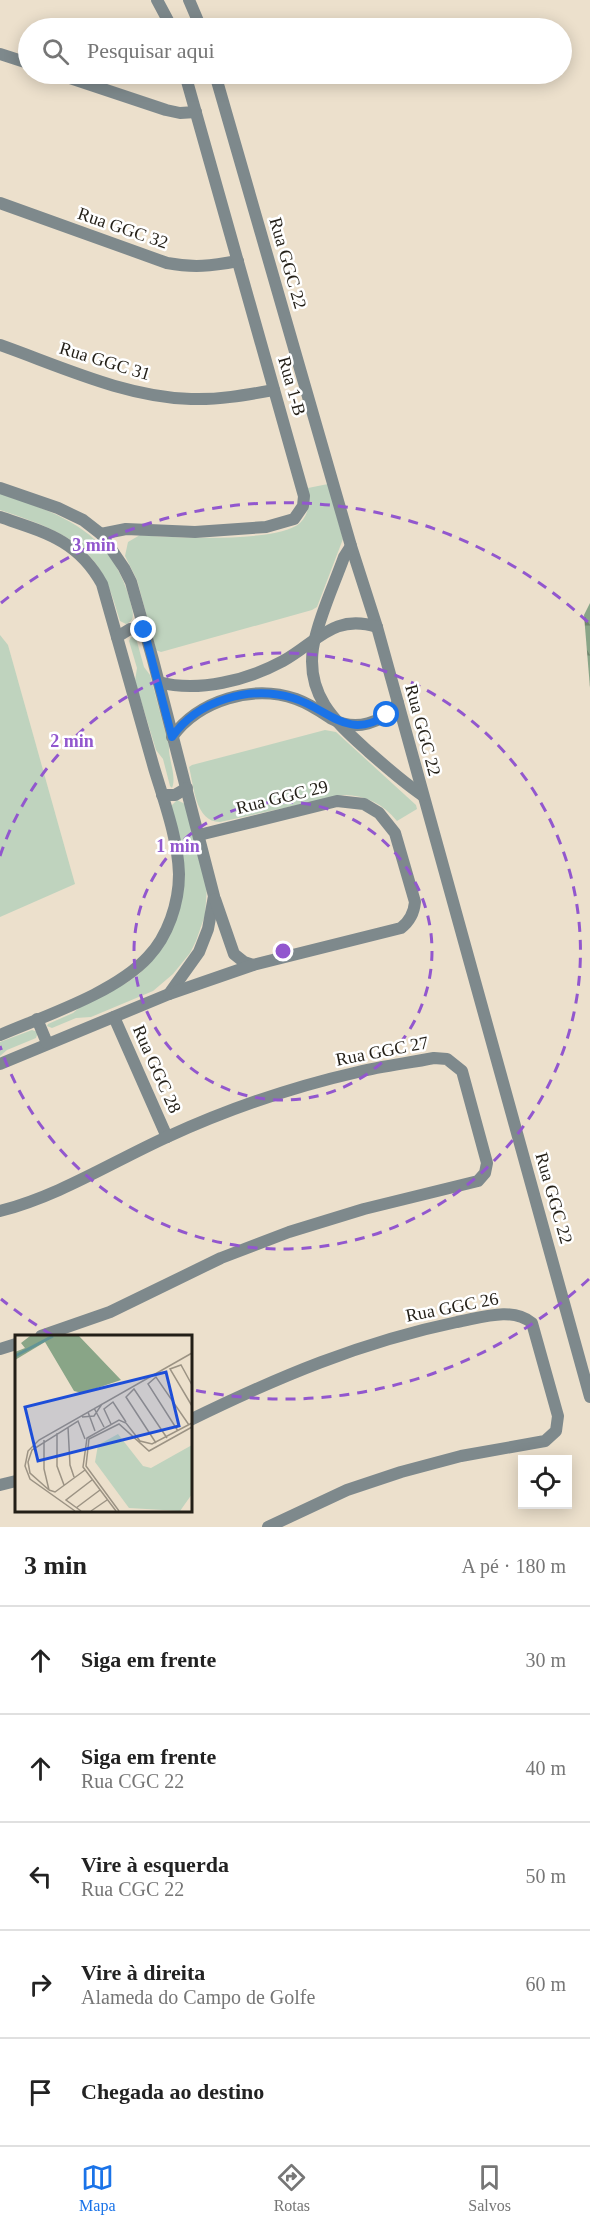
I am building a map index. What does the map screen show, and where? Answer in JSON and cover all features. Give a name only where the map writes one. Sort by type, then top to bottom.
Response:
[{"type":"street","points":[[157,0],[167,18]]},
{"type":"street","points":[[189,0],[197,18]]},
{"type":"street","points":[[0,54],[18,60]]},
{"type":"street","points":[[88,84],[166,110],[180,113],[196,112]]},
{"type":"street","name":"Rua 1-B","points":[[101,534],[126,529],[220,532],[266,526],[290,522],[303,506],[304,496],[188,84]]},
{"type":"street","name":"Rua GGC 22","points":[[218,84],[351,546],[377,627],[590,1397]]},
{"type":"street","name":"Rua GGC 32","points":[[0,203],[166,263],[188,267],[207,267],[238,261]]},
{"type":"street","name":"Rua GGC 31","points":[[0,345],[113,386],[149,394],[214,399],[274,390]]},
{"type":"street","points":[[0,488],[58,508],[83,520],[101,534],[124,568],[131,582],[159,682],[214,896],[234,954],[244,962],[253,965]]},
{"type":"street","points":[[0,517],[68,543],[94,570],[102,584],[175,843],[179,873],[177,895],[170,921],[160,941],[138,967],[117,982],[0,1035]]},
{"type":"street","points":[[351,546],[344,557],[315,639],[312,662],[316,685],[333,719],[348,725],[365,724],[381,719],[398,703]]},
{"type":"street","points":[[159,682],[178,686],[202,686],[257,672],[294,654],[328,629],[344,624],[361,623],[377,627]]},
{"type":"street","points":[[117,637],[130,629],[144,630]]},
{"type":"street","points":[[172,737],[186,721],[203,708],[223,700],[255,694],[294,698],[321,710],[333,719],[401,781],[422,795]]},
{"type":"street","points":[[162,795],[175,795],[187,788]]},
{"type":"street","name":"Rua GGC 29","points":[[0,1064],[169,994],[253,965],[401,928],[413,912],[415,902],[395,833],[379,813],[364,804],[337,801],[199,836]]},
{"type":"street","points":[[169,994],[199,952],[208,929],[214,896]]},
{"type":"street","name":"Rua GGC 28","points":[[114,1017],[167,1137]]},
{"type":"street","points":[[37,1019],[47,1043]]},
{"type":"street","name":"Rua GGC 27","points":[[0,1211],[47,1195],[216,1116],[289,1090],[360,1072],[440,1058],[452,1062],[462,1071],[487,1163],[482,1178],[474,1184],[364,1209],[255,1245],[221,1258],[110,1312],[44,1335]]},
{"type":"street","name":"Rua GGC 26","points":[[192,1419],[261,1385],[309,1365],[391,1338],[503,1314],[516,1314],[532,1323],[558,1416],[558,1426],[549,1438],[522,1446],[461,1456],[400,1472],[347,1490],[268,1527]]},
{"type":"street","points":[[0,1349],[15,1344]]},
{"type":"street","points":[[0,1485],[15,1481]]},
{"type":"green space","points":[[328,484],[343,539],[317,607],[161,652],[156,650],[137,580],[125,556],[128,542],[140,535],[223,538],[270,534],[288,529],[300,523],[306,515],[309,503],[308,488]]},
{"type":"green space","points":[[0,493],[63,518],[81,528],[96,541],[110,557],[121,576],[133,611],[132,620],[126,624],[120,621],[108,585],[100,569],[89,556],[77,545],[48,528],[0,510]]},
{"type":"green space","points":[[590,603],[590,688],[584,615]]},
{"type":"green space","points":[[0,635],[8,645],[75,884],[0,917]]},
{"type":"green space","points":[[131,637],[136,638],[144,667],[150,675],[169,746],[174,778],[172,788],[163,759],[156,750],[135,681],[137,668],[129,641]]},
{"type":"green space","points":[[325,730],[336,732],[416,805],[417,809],[397,821],[374,802],[344,795],[220,822],[205,816],[194,793],[189,767]]},
{"type":"green space","points":[[177,800],[185,804],[207,887],[205,915],[190,953],[173,974],[153,991],[91,1017],[76,1018],[52,1028],[47,1026],[139,974],[149,964],[178,916],[170,807]]},
{"type":"green space","points":[[32,1030],[38,1032],[36,1038],[7,1050],[0,1056],[0,1042]]},
{"type":"route","points":[[144,630],[172,737],[186,721],[203,708],[223,700],[255,694],[294,698],[348,725],[373,722],[387,715]]}]
